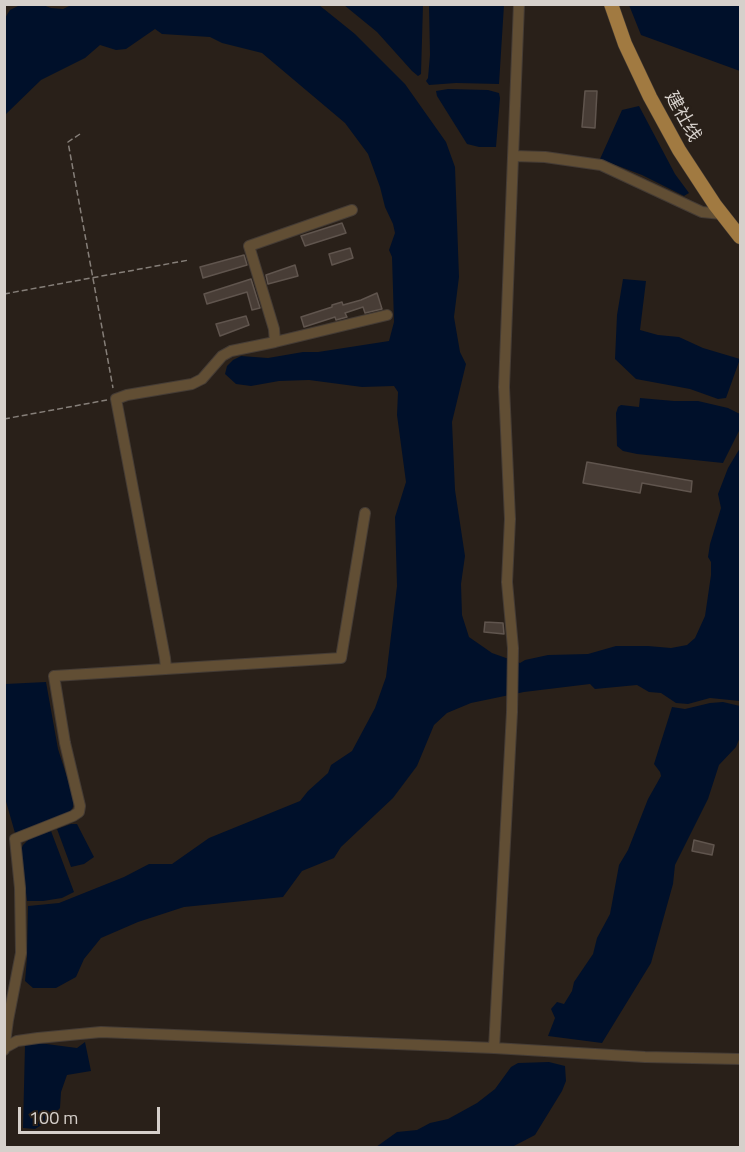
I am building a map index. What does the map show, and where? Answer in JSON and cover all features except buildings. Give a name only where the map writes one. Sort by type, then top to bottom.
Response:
[{"type":"main road","name":"建社线","points":[[611,4],[625,44],[679,150],[722,214],[741,237]]},
{"type":"street","points":[[495,1048],[512,712],[513,648],[507,582],[510,519],[504,387],[519,4]]},
{"type":"street","points":[[514,156],[545,157],[601,165],[702,212],[722,214]]},
{"type":"street","points":[[275,342],[274,329],[249,246],[352,210]]},
{"type":"street","points":[[165,669],[165,658],[116,399],[192,384],[202,379],[222,356],[231,351],[387,315]]},
{"type":"street","points":[[5,1048],[21,952],[20,888],[15,839],[73,816],[78,812],[80,806],[65,743],[54,676],[341,658],[366,513]]},
{"type":"street","points":[[5,1048],[17,1041],[101,1032],[495,1048],[645,1057],[741,1059]]},
{"type":"path","points":[[4,419],[116,399],[68,142],[80,134]]},
{"type":"path","points":[[4,294],[189,260]]},
{"type":"water","points":[[73,4],[319,5],[355,34],[405,84],[446,142],[455,167],[459,277],[454,317],[460,352],[466,364],[452,422],[455,490],[465,556],[461,584],[462,615],[469,637],[492,653],[520,663],[548,655],[588,654],[616,646],[671,648],[687,645],[695,638],[705,616],[711,575],[711,562],[708,557],[721,508],[718,494],[728,468],[740,448],[740,701],[710,698],[688,704],[676,703],[661,693],[649,692],[637,685],[595,689],[590,684],[524,692],[471,703],[447,713],[434,725],[417,766],[393,798],[341,847],[334,858],[302,871],[283,897],[184,907],[138,922],[101,938],[84,959],[76,977],[56,988],[33,988],[25,981],[28,906],[59,903],[124,877],[149,864],[172,864],[209,838],[300,801],[328,773],[331,765],[352,751],[375,708],[386,677],[397,586],[395,517],[406,482],[397,415],[398,392],[394,386],[362,387],[309,380],[279,381],[251,386],[236,384],[225,374],[227,366],[241,356],[268,358],[389,341],[394,322],[392,257],[389,250],[395,233],[368,154],[345,123],[262,53],[222,43],[210,37],[162,34],[155,29],[126,49],[116,50],[100,45],[85,58],[41,80],[5,115],[5,18],[10,10],[20,5],[43,5],[63,9]]},
{"type":"water","points":[[344,5],[423,5],[421,74],[418,76],[412,71],[377,32]]},
{"type":"water","points":[[429,5],[504,5],[499,84],[429,85],[426,81],[430,55]]},
{"type":"water","points":[[629,5],[740,5],[740,71],[641,35]]},
{"type":"water","points":[[488,90],[499,93],[496,147],[467,144],[437,96],[436,91]]},
{"type":"water","points":[[639,106],[675,174],[689,193],[684,196],[642,175],[600,159],[622,110]]},
{"type":"water","points":[[623,279],[646,281],[640,330],[679,337],[703,348],[740,359],[726,398],[718,399],[690,389],[636,379],[615,359],[617,315]]},
{"type":"water","points":[[640,398],[698,401],[728,408],[740,414],[740,429],[723,463],[623,451],[617,446],[616,413],[621,405],[639,407]]},
{"type":"water","points":[[46,682],[58,749],[74,799],[73,807],[70,812],[15,833],[5,798],[5,684]]},
{"type":"water","points":[[723,702],[740,706],[740,737],[736,747],[719,765],[708,799],[675,865],[673,884],[651,963],[602,1043],[548,1036],[555,1018],[551,1009],[557,1002],[564,1004],[572,991],[574,982],[593,954],[597,938],[610,914],[619,865],[628,850],[648,799],[661,776],[654,764],[672,707],[685,709]]},
{"type":"water","points":[[77,824],[94,857],[84,864],[71,867],[57,829]]},
{"type":"water","points":[[51,831],[74,892],[62,898],[27,901],[21,850],[29,839]]},
{"type":"water","points":[[85,1042],[91,1071],[67,1075],[61,1092],[60,1108],[48,1121],[35,1129],[23,1128],[25,1045],[39,1043],[77,1048]]},
{"type":"water","points":[[549,1062],[565,1066],[566,1081],[562,1091],[535,1135],[512,1147],[376,1147],[397,1132],[417,1130],[430,1123],[448,1119],[477,1103],[495,1089],[511,1067],[518,1063]]}]
